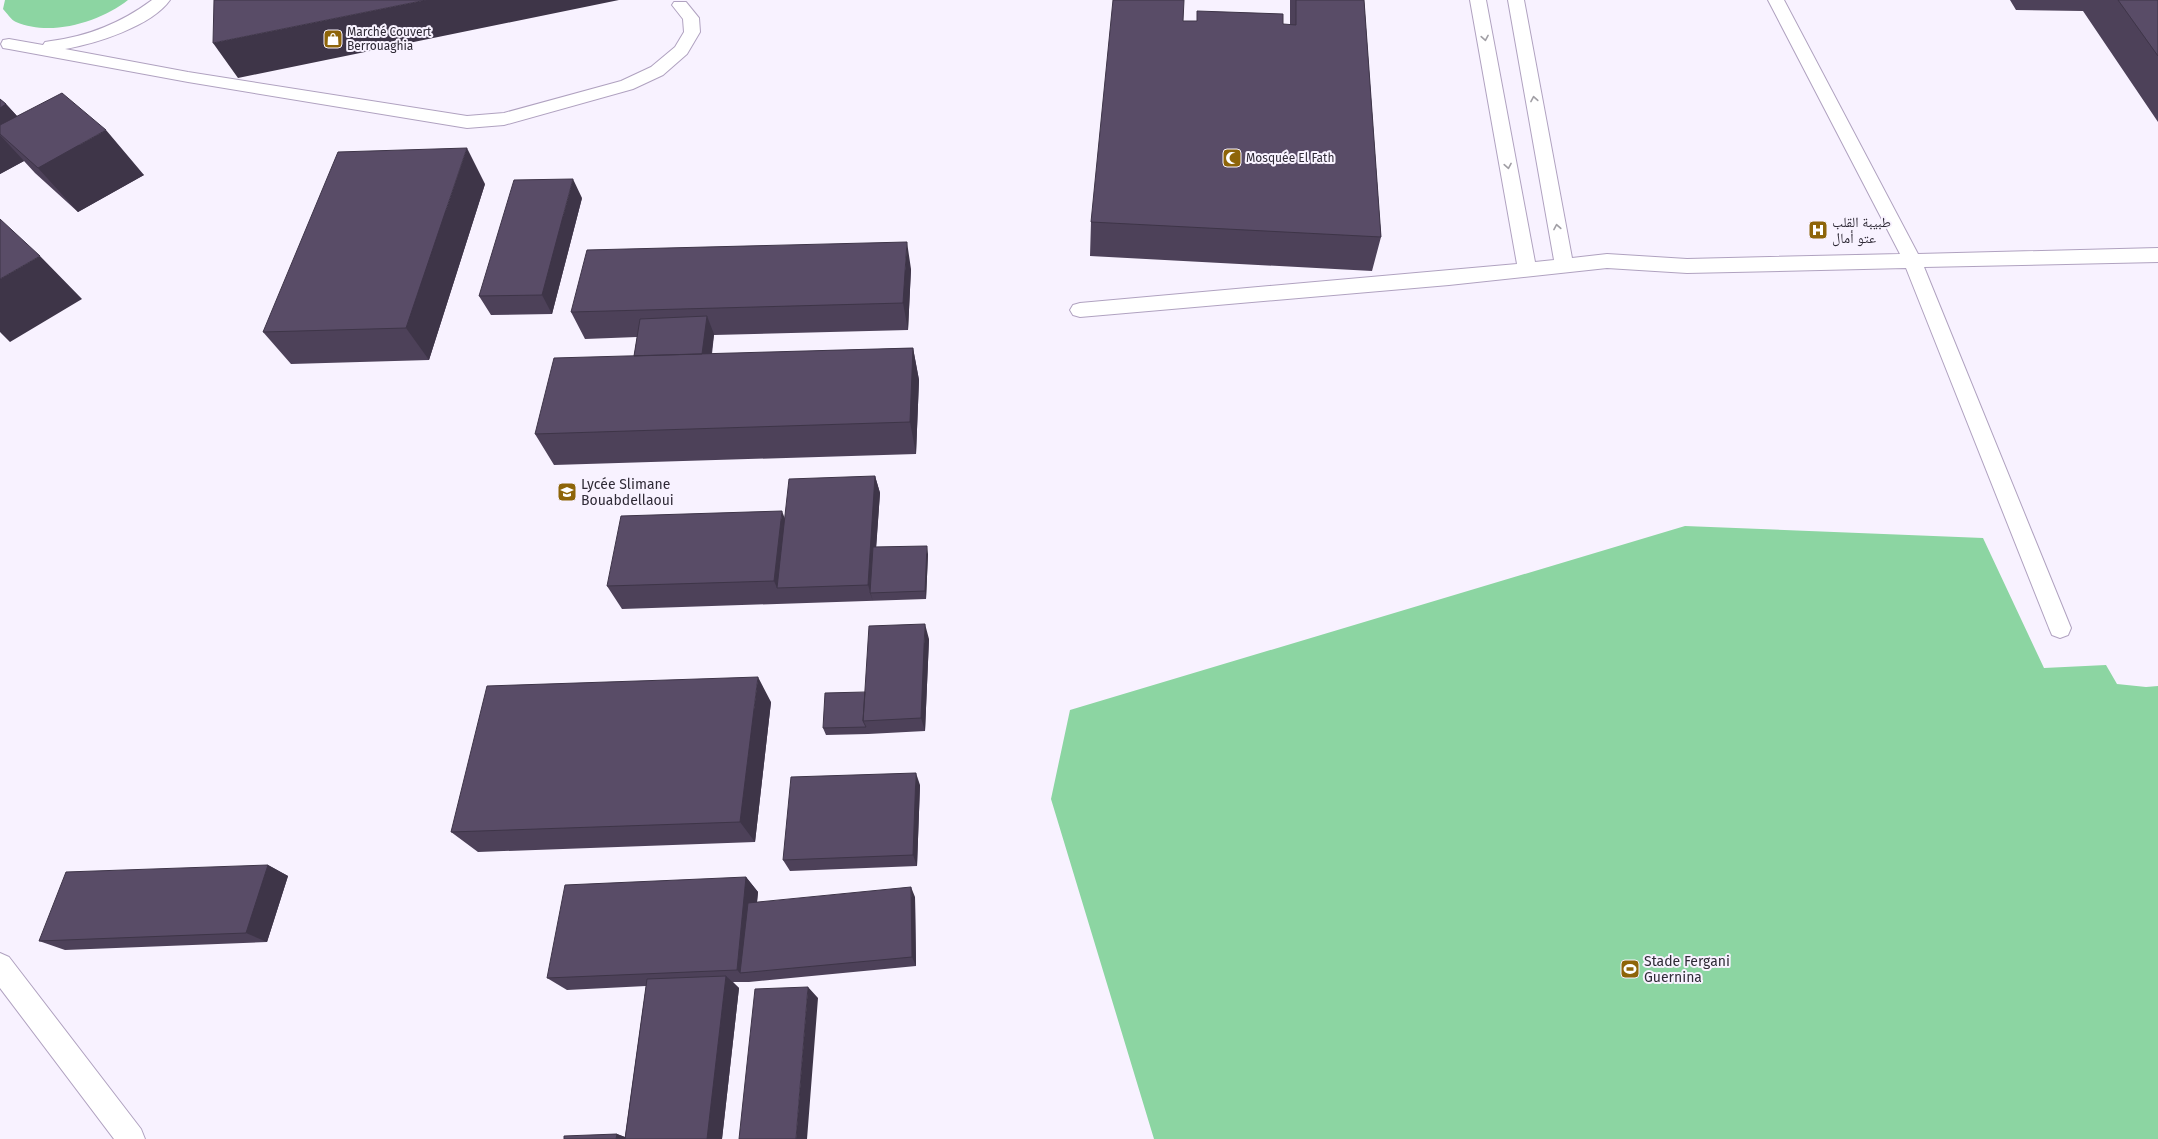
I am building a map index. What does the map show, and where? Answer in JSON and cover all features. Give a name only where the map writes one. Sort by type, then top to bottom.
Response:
[{"type":"street","points":[[5,42],[40,48],[76,43],[112,32],[141,17],[162,0]]},
{"type":"street","points":[[1478,0],[1527,269]]},
{"type":"street","points":[[1516,0],[1564,265]]},
{"type":"street","points":[[1776,0],[1912,260],[2060,628]]},
{"type":"street","points":[[5,42],[188,77],[459,120],[474,121],[504,119],[520,115],[627,85],[657,70],[681,50],[692,32],[690,18],[680,5]]},
{"type":"street","points":[[1080,310],[1607,261],[1687,266],[2158,255]]},
{"type":"street","points":[[0,966],[131,1139]]},
{"type":"green space","points":[[5,0],[128,0],[104,15],[89,21],[75,25],[44,28],[30,26],[14,21],[3,9]]},
{"type":"green space","name":"Stade Fergani Guernina","points":[[1685,526],[1983,538],[2044,668],[2106,665],[2117,684],[2146,687],[2158,686],[2158,1139],[1154,1139],[1051,799],[1070,710]]},
{"type":"building","points":[[214,0],[426,0],[213,43]]},
{"type":"building","name":"Mosquée El Fath","points":[[1113,0],[1184,0],[1183,21],[1197,21],[1197,11],[1283,14],[1283,24],[1296,25],[1296,0],[1364,0],[1381,237],[1091,222]]},
{"type":"building","points":[[2118,0],[2158,0],[2158,56]]},
{"type":"building","points":[[62,93],[106,130],[38,168],[0,134],[0,125]]},
{"type":"building","points":[[0,99],[6,104],[0,108]]},
{"type":"building","points":[[467,148],[406,328],[263,332],[338,152]]},
{"type":"building","points":[[573,179],[542,295],[479,296],[514,180]]},
{"type":"building","points":[[0,219],[40,256],[0,279]]},
{"type":"building","points":[[907,242],[903,303],[571,312],[587,250]]},
{"type":"building","points":[[707,316],[702,354],[634,356],[640,319]]},
{"type":"building","points":[[913,348],[910,422],[535,434],[554,358]]},
{"type":"building","points":[[875,476],[868,585],[777,588],[789,479]]},
{"type":"building","points":[[782,511],[774,581],[607,586],[621,516]]},
{"type":"building","points":[[927,546],[925,591],[870,593],[873,547]]},
{"type":"building","points":[[925,624],[921,718],[863,721],[869,626]]},
{"type":"building","points":[[758,677],[740,822],[451,832],[487,686]]},
{"type":"building","points":[[865,692],[863,721],[866,727],[823,728],[825,693]]},
{"type":"building","points":[[916,773],[913,855],[783,860],[791,777]]},
{"type":"building","points":[[268,865],[246,933],[39,941],[66,872]]},
{"type":"building","points":[[746,877],[737,970],[547,978],[565,885]]},
{"type":"building","points":[[911,887],[912,957],[740,973],[748,903]]},
{"type":"building","points":[[726,976],[707,1139],[625,1139],[647,979]]},
{"type":"building","points":[[808,987],[796,1139],[739,1139],[755,989]]},
{"type":"building","points":[[617,1134],[616,1139],[564,1139],[564,1136]]},
{"type":"place","name":"Marché Couvert Berrouaghia","points":[[333,39]]},
{"type":"place","name":"Mosquée El Fath","points":[[1232,158]]},
{"type":"place","name":"طبيبة القلب عتو أمال","points":[[1818,230]]},
{"type":"place","name":"Lycée Slimane Bouabdellaoui","points":[[567,492]]},
{"type":"place","name":"Stade Fergani Guernina","points":[[1630,969]]}]
